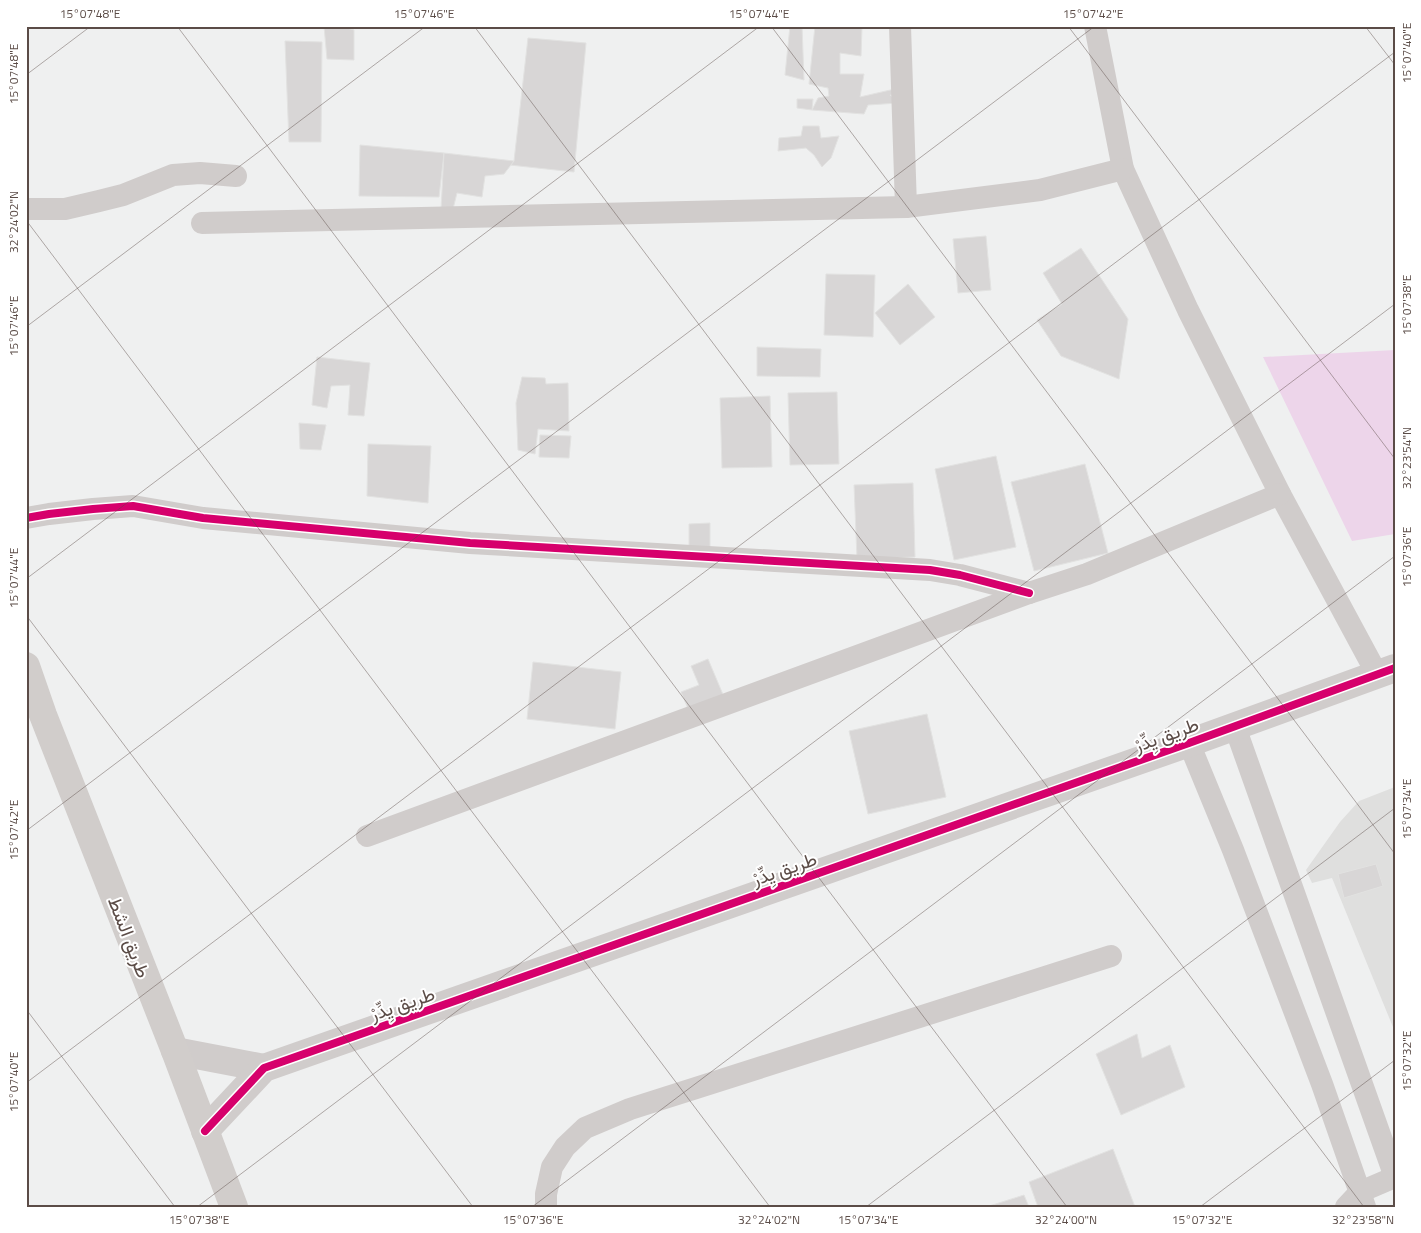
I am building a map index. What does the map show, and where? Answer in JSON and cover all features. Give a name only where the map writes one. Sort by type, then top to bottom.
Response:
[{"type":"main road","name":"طريق الشط","points":[[26,666],[43,715],[234,1207]]},
{"type":"street","points":[[900,26],[906,207]]},
{"type":"street","points":[[1095,26],[1123,169],[1188,310],[1280,494],[1386,671]]},
{"type":"street","points":[[202,223],[906,207],[1040,190],[1123,169]]},
{"type":"street","points":[[26,209],[65,209],[123,195],[173,175],[200,173],[236,176]]},
{"type":"street","points":[[367,836],[1030,593],[1087,574],[1280,494]]},
{"type":"street","points":[[26,518],[133,506],[202,518],[470,543],[930,570],[960,574],[1030,593]]},
{"type":"street","name":"طريق يِدِّرْ","points":[[205,1130],[264,1068],[1188,743],[1386,671]]},
{"type":"street","points":[[1188,743],[1233,850],[1322,1084],[1357,1202],[1395,1177],[1235,726]]},
{"type":"street","points":[[546,1207],[546,1194],[552,1167],[566,1147],[585,1128],[630,1109],[1111,956]]},
{"type":"street","points":[[175,1051],[264,1068]]},
{"type":"shaded area","points":[[1395,350],[1395,534],[1352,541],[1263,357]]},
{"type":"shaded area","points":[[1395,787],[1395,1032],[1332,878],[1312,883],[1306,870],[1340,822],[1359,801]]},
{"type":"building","points":[[324,26],[339,26],[354,30],[354,60],[327,59]]},
{"type":"building","points":[[790,26],[802,26],[804,80],[785,75]]},
{"type":"building","points":[[815,26],[862,27],[861,56],[840,53],[840,74],[864,74],[860,97],[899,88],[898,96],[890,95],[898,103],[868,105],[864,114],[812,110],[818,98],[829,96],[828,88],[809,84]]},
{"type":"building","points":[[528,38],[586,43],[574,172],[510,165],[514,161]]},
{"type":"building","points":[[285,41],[322,42],[321,142],[289,142]]},
{"type":"building","points":[[797,99],[813,99],[812,110],[797,108]]},
{"type":"building","points":[[803,126],[819,126],[821,138],[839,136],[831,158],[822,167],[814,155],[806,148],[778,151],[779,138],[801,136]]},
{"type":"building","points":[[360,145],[444,153],[439,197],[359,196]]},
{"type":"building","points":[[444,153],[514,161],[504,174],[485,176],[482,197],[457,193],[451,217],[441,210]]},
{"type":"building","points":[[986,236],[991,290],[958,293],[953,239]]},
{"type":"building","points":[[1081,248],[1128,319],[1119,379],[1061,356],[1037,320],[1062,304],[1043,273]]},
{"type":"building","points":[[826,274],[875,275],[873,337],[824,335]]},
{"type":"building","points":[[908,284],[935,317],[900,345],[875,313]]},
{"type":"building","points":[[757,347],[821,349],[820,377],[757,376]]},
{"type":"building","points":[[317,357],[370,363],[364,416],[348,415],[350,385],[331,386],[327,408],[312,405]]},
{"type":"building","points":[[522,377],[545,378],[546,384],[568,383],[569,431],[538,429],[535,454],[518,450],[516,403]]},
{"type":"building","points":[[837,392],[839,464],[790,465],[788,393]]},
{"type":"building","points":[[770,396],[772,467],[722,468],[720,398]]},
{"type":"building","points":[[299,423],[326,425],[321,450],[300,449]]},
{"type":"building","points":[[540,435],[571,436],[569,458],[539,457]]},
{"type":"building","points":[[368,444],[431,446],[428,503],[367,496]]},
{"type":"building","points":[[996,456],[1016,547],[954,560],[935,469]]},
{"type":"building","points":[[1085,464],[1108,553],[1034,571],[1011,482]]},
{"type":"building","points":[[913,483],[915,557],[857,559],[854,485]]},
{"type":"building","points":[[710,523],[710,549],[689,549],[689,524]]},
{"type":"building","points":[[708,659],[724,697],[689,711],[681,692],[699,685],[691,666]]},
{"type":"building","points":[[533,662],[621,672],[615,729],[527,719]]},
{"type":"building","points":[[927,714],[946,797],[868,814],[849,731]]},
{"type":"building","points":[[1376,864],[1383,886],[1344,898],[1338,874]]},
{"type":"building","points":[[1137,1034],[1142,1058],[1170,1045],[1185,1087],[1121,1115],[1096,1054]]},
{"type":"building","points":[[1113,1149],[1135,1207],[1038,1207],[1029,1182]]},
{"type":"building","points":[[1024,1195],[1029,1207],[986,1207]]},
{"type":"cycle path","points":[[26,518],[133,506],[203,518],[470,543],[930,570],[960,575],[1029,593]]},
{"type":"cycle path","points":[[205,1131],[264,1068],[1189,743],[1395,668]]}]
